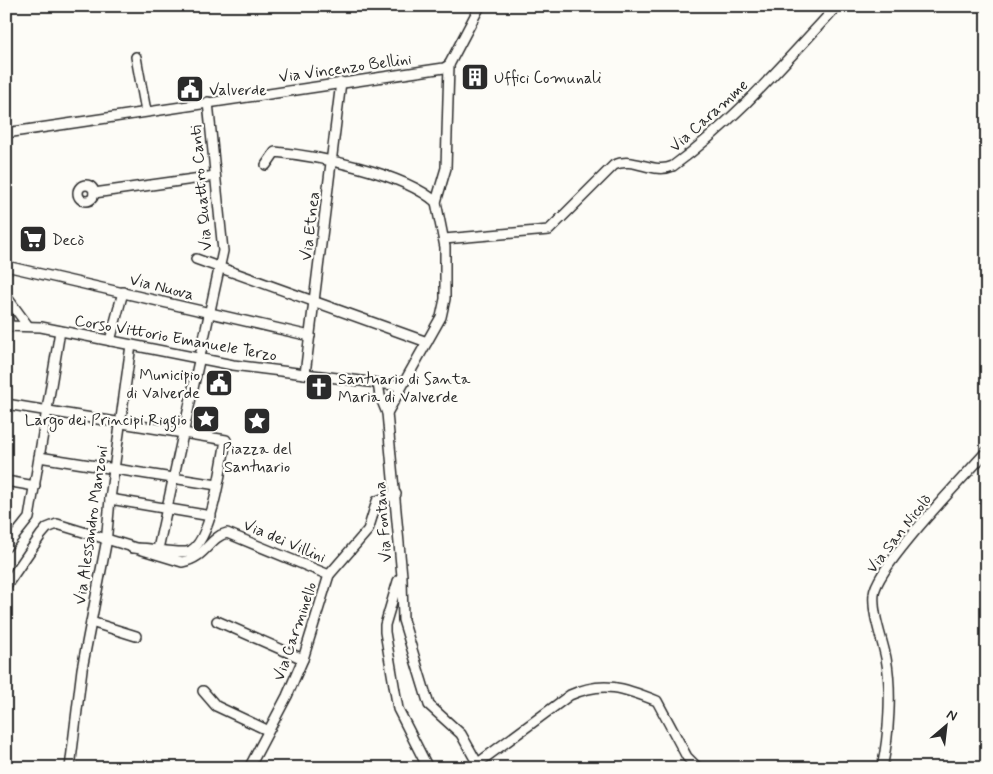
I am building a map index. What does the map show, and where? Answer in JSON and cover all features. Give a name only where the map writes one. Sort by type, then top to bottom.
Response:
[{"type":"street","points":[[387,412],[441,317],[445,300],[444,239],[436,202],[446,168],[449,65],[480,6]]},
{"type":"street","name":"Via Caramme","points":[[444,239],[549,230],[614,165],[622,162],[655,170],[665,170],[673,166],[718,131],[837,6]]},
{"type":"street","points":[[136,57],[146,111]]},
{"type":"street","name":"Via Vincenzo Bellini","points":[[6,133],[444,68],[449,65]]},
{"type":"street","name":"Via Etnea","points":[[305,374],[342,82]]},
{"type":"street","name":"Via Quattro Canti","points":[[158,549],[222,251],[208,102]]},
{"type":"street","points":[[266,165],[275,152],[332,161],[368,170],[412,188],[436,202]]},
{"type":"street","points":[[94,193],[115,192],[215,176]]},
{"type":"street","points":[[196,258],[427,342]]},
{"type":"street","name":"Via Nuova","points":[[6,266],[310,336]]},
{"type":"street","points":[[110,340],[123,292]]},
{"type":"street","points":[[6,296],[28,326]]},
{"type":"street","points":[[6,307],[8,326]]},
{"type":"street","name":"Corso Vittorio Emanuele Terzo","points":[[8,326],[28,326],[60,330],[259,370],[401,386]]},
{"type":"street","points":[[6,547],[30,518],[60,330]]},
{"type":"street","name":"Via Alessandro Manzoni","points":[[70,768],[82,669],[106,539],[131,345]]},
{"type":"street","name":"Via Fontana","points":[[378,383],[380,396],[387,412],[402,576],[398,581],[385,625],[385,632],[398,709],[428,768]]},
{"type":"street","points":[[6,404],[226,440],[212,516],[196,548],[188,552],[132,548]]},
{"type":"street","name":"Via San Nicolò","points":[[882,768],[886,748],[888,681],[874,603],[877,582],[904,545],[987,451]]},
{"type":"street","points":[[40,457],[217,485]]},
{"type":"street","points":[[6,481],[35,486]]},
{"type":"street","name":"Via Carminello","points":[[249,768],[267,730],[287,696],[303,659],[328,574],[368,530],[377,501],[396,494]]},
{"type":"street","points":[[110,499],[212,516]]},
{"type":"street","name":"Via dei Villini","points":[[6,586],[41,535],[57,524],[173,561],[198,558],[222,534],[227,533],[328,574]]},
{"type":"street","points":[[402,576],[403,620],[429,705],[461,734],[479,765],[570,695],[584,689],[613,686],[657,700],[687,757],[698,768]]},
{"type":"street","points":[[217,621],[303,659]]},
{"type":"street","points":[[91,622],[136,636]]},
{"type":"street","points":[[203,691],[216,706],[267,730]]},
{"type":"place","name":"Uffici Comunali","points":[[475,77]]},
{"type":"place","name":"Valverde","points":[[190,89]]},
{"type":"place","name":"Decò","points":[[33,239]]},
{"type":"place","name":"Municipio di Valverde","points":[[219,383]]},
{"type":"place","name":"Santuario di Santa Maria di Valverde","points":[[319,387]]},
{"type":"place","name":"Largo dei Principi Riggio","points":[[206,419]]},
{"type":"place","name":"Piazza del Santuario","points":[[257,421]]}]
